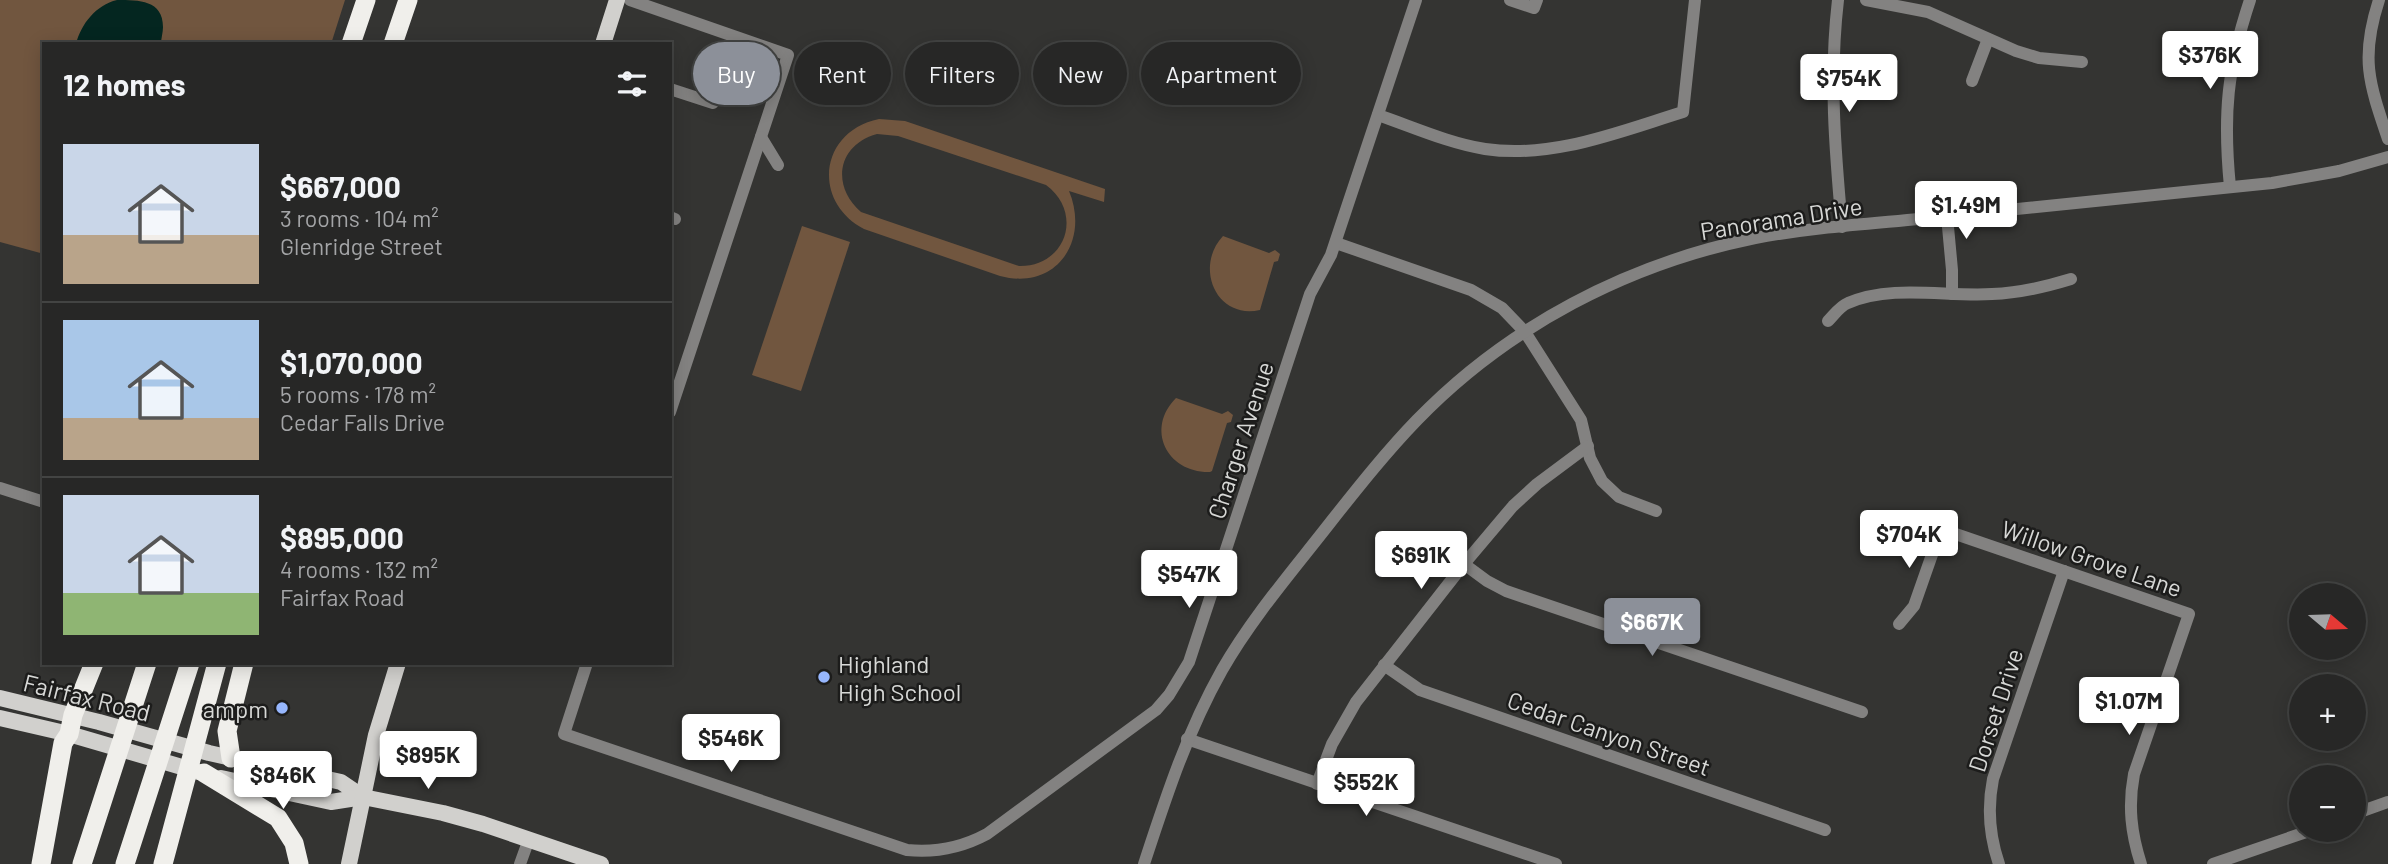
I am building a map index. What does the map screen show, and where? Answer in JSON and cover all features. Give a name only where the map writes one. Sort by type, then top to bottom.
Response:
[{"type":"highway","points":[[352,42],[366,0]]},
{"type":"highway","points":[[394,42],[408,0]]},
{"type":"highway","points":[[407,42],[418,0]]},
{"type":"highway","points":[[41,864],[63,743],[93,665]]},
{"type":"highway","points":[[82,864],[146,665]]},
{"type":"highway","points":[[125,864],[189,665]]},
{"type":"highway","points":[[163,864],[215,665]]},
{"type":"highway","points":[[231,758],[227,731],[244,665]]},
{"type":"highway","points":[[204,773],[278,818],[294,843],[299,864]]},
{"type":"highway","points":[[168,840],[169,864]]},
{"type":"main road","points":[[604,42],[617,0]]},
{"type":"main road","points":[[349,864],[376,735],[397,665]]},
{"type":"main road","name":"Fairfax Road","points":[[0,698],[71,724],[94,741],[250,786],[331,803],[363,797],[443,813],[601,864]]},
{"type":"main road","name":"Fairfax Road","points":[[0,718],[71,724],[99,722],[209,753],[341,782],[363,797]]},
{"type":"street","points":[[630,0],[788,55],[672,406]]},
{"type":"street","name":"Charger Avenue","points":[[586,665],[564,734],[887,845],[923,852],[957,847],[987,834],[1145,719],[1169,695],[1189,662],[1310,295],[1336,243],[1416,0]]},
{"type":"street","points":[[1510,0],[1535,4]]},
{"type":"street","points":[[1378,115],[1460,143],[1528,152],[1573,145],[1683,113],[1695,0]]},
{"type":"street","points":[[1838,0],[1832,97],[1842,227]]},
{"type":"street","points":[[1866,0],[1928,12],[2016,51],[2039,58],[2082,62]]},
{"type":"street","points":[[2230,187],[2226,147],[2226,102],[2232,57],[2250,0]]},
{"type":"street","points":[[2379,0],[2369,37],[2368,69],[2388,139]]},
{"type":"street","points":[[1972,81],[1988,39]]},
{"type":"street","points":[[672,90],[693,96]]},
{"type":"street","points":[[761,136],[778,165]]},
{"type":"street","name":"Panorama Drive","points":[[1144,864],[1188,739],[1223,670],[1253,622],[1369,474],[1396,442],[1444,394],[1469,372],[1525,332],[1586,296],[1659,265],[1758,238],[2306,178],[2388,157]]},
{"type":"street","points":[[1947,216],[1952,294]]},
{"type":"street","points":[[1336,243],[1471,290],[1502,308],[1525,332],[1581,420],[1594,470],[1610,490],[1630,502],[1656,511]]},
{"type":"street","points":[[1828,321],[1846,303],[1868,298],[1900,294],[2017,292],[2071,279]]},
{"type":"street","points":[[1317,784],[1344,720],[1464,564],[1513,506],[1553,471],[1588,446]]},
{"type":"street","points":[[0,488],[42,501]]},
{"type":"street","name":"Willow Grove Lane","points":[[1899,624],[1914,606],[1941,529],[2189,614],[2134,774],[2131,826],[2141,864]]},
{"type":"street","points":[[1464,564],[1506,591],[1862,712]]},
{"type":"street","name":"Dorset Drive","points":[[1999,864],[1989,814],[1993,779],[2064,571]]},
{"type":"street","name":"Cedar Canyon Street","points":[[1384,665],[1420,690],[1825,830]]},
{"type":"street","points":[[1188,739],[1556,864]]},
{"type":"street","points":[[2366,810],[2388,802]]},
{"type":"street","points":[[520,864],[529,839]]},
{"type":"street","points":[[2213,864],[2243,859],[2289,840]]},
{"type":"shaded area","points":[[0,0],[345,0],[332,42],[42,42],[42,253],[0,242]]},
{"type":"shaded area","points":[[133,0],[154,7],[162,18],[161,42],[77,42],[90,16],[109,3]]},
{"type":"shaded area","points":[[879,119],[905,121],[1105,189],[1104,202],[1069,191],[1075,227],[1071,244],[1063,258],[1052,269],[1037,276],[1020,279],[1000,276],[864,229],[847,217],[836,202],[830,185],[830,168],[834,152],[844,137],[859,126]],"holes":[[[877,134],[898,136],[1046,185],[1058,197],[1067,223],[1058,248],[1048,258],[1035,264],[1019,266],[861,212],[851,202],[845,190],[842,179],[846,157],[853,147],[864,139]]]},
{"type":"shaded area","points":[[802,226],[850,242],[801,391],[752,375]]},
{"type":"shaded area","points":[[1223,236],[1269,253],[1275,250],[1280,254],[1278,261],[1274,262],[1260,310],[1245,311],[1232,307],[1221,299],[1214,288],[1210,276],[1210,262],[1214,248]]},
{"type":"shaded area","points":[[1176,398],[1222,414],[1228,411],[1233,415],[1231,422],[1227,423],[1210,472],[1182,465],[1165,447],[1162,423]]},
{"type":"place","name":"Highland High School","points":[[824,677]]},
{"type":"place","name":"ampm","points":[[282,708]]}]
